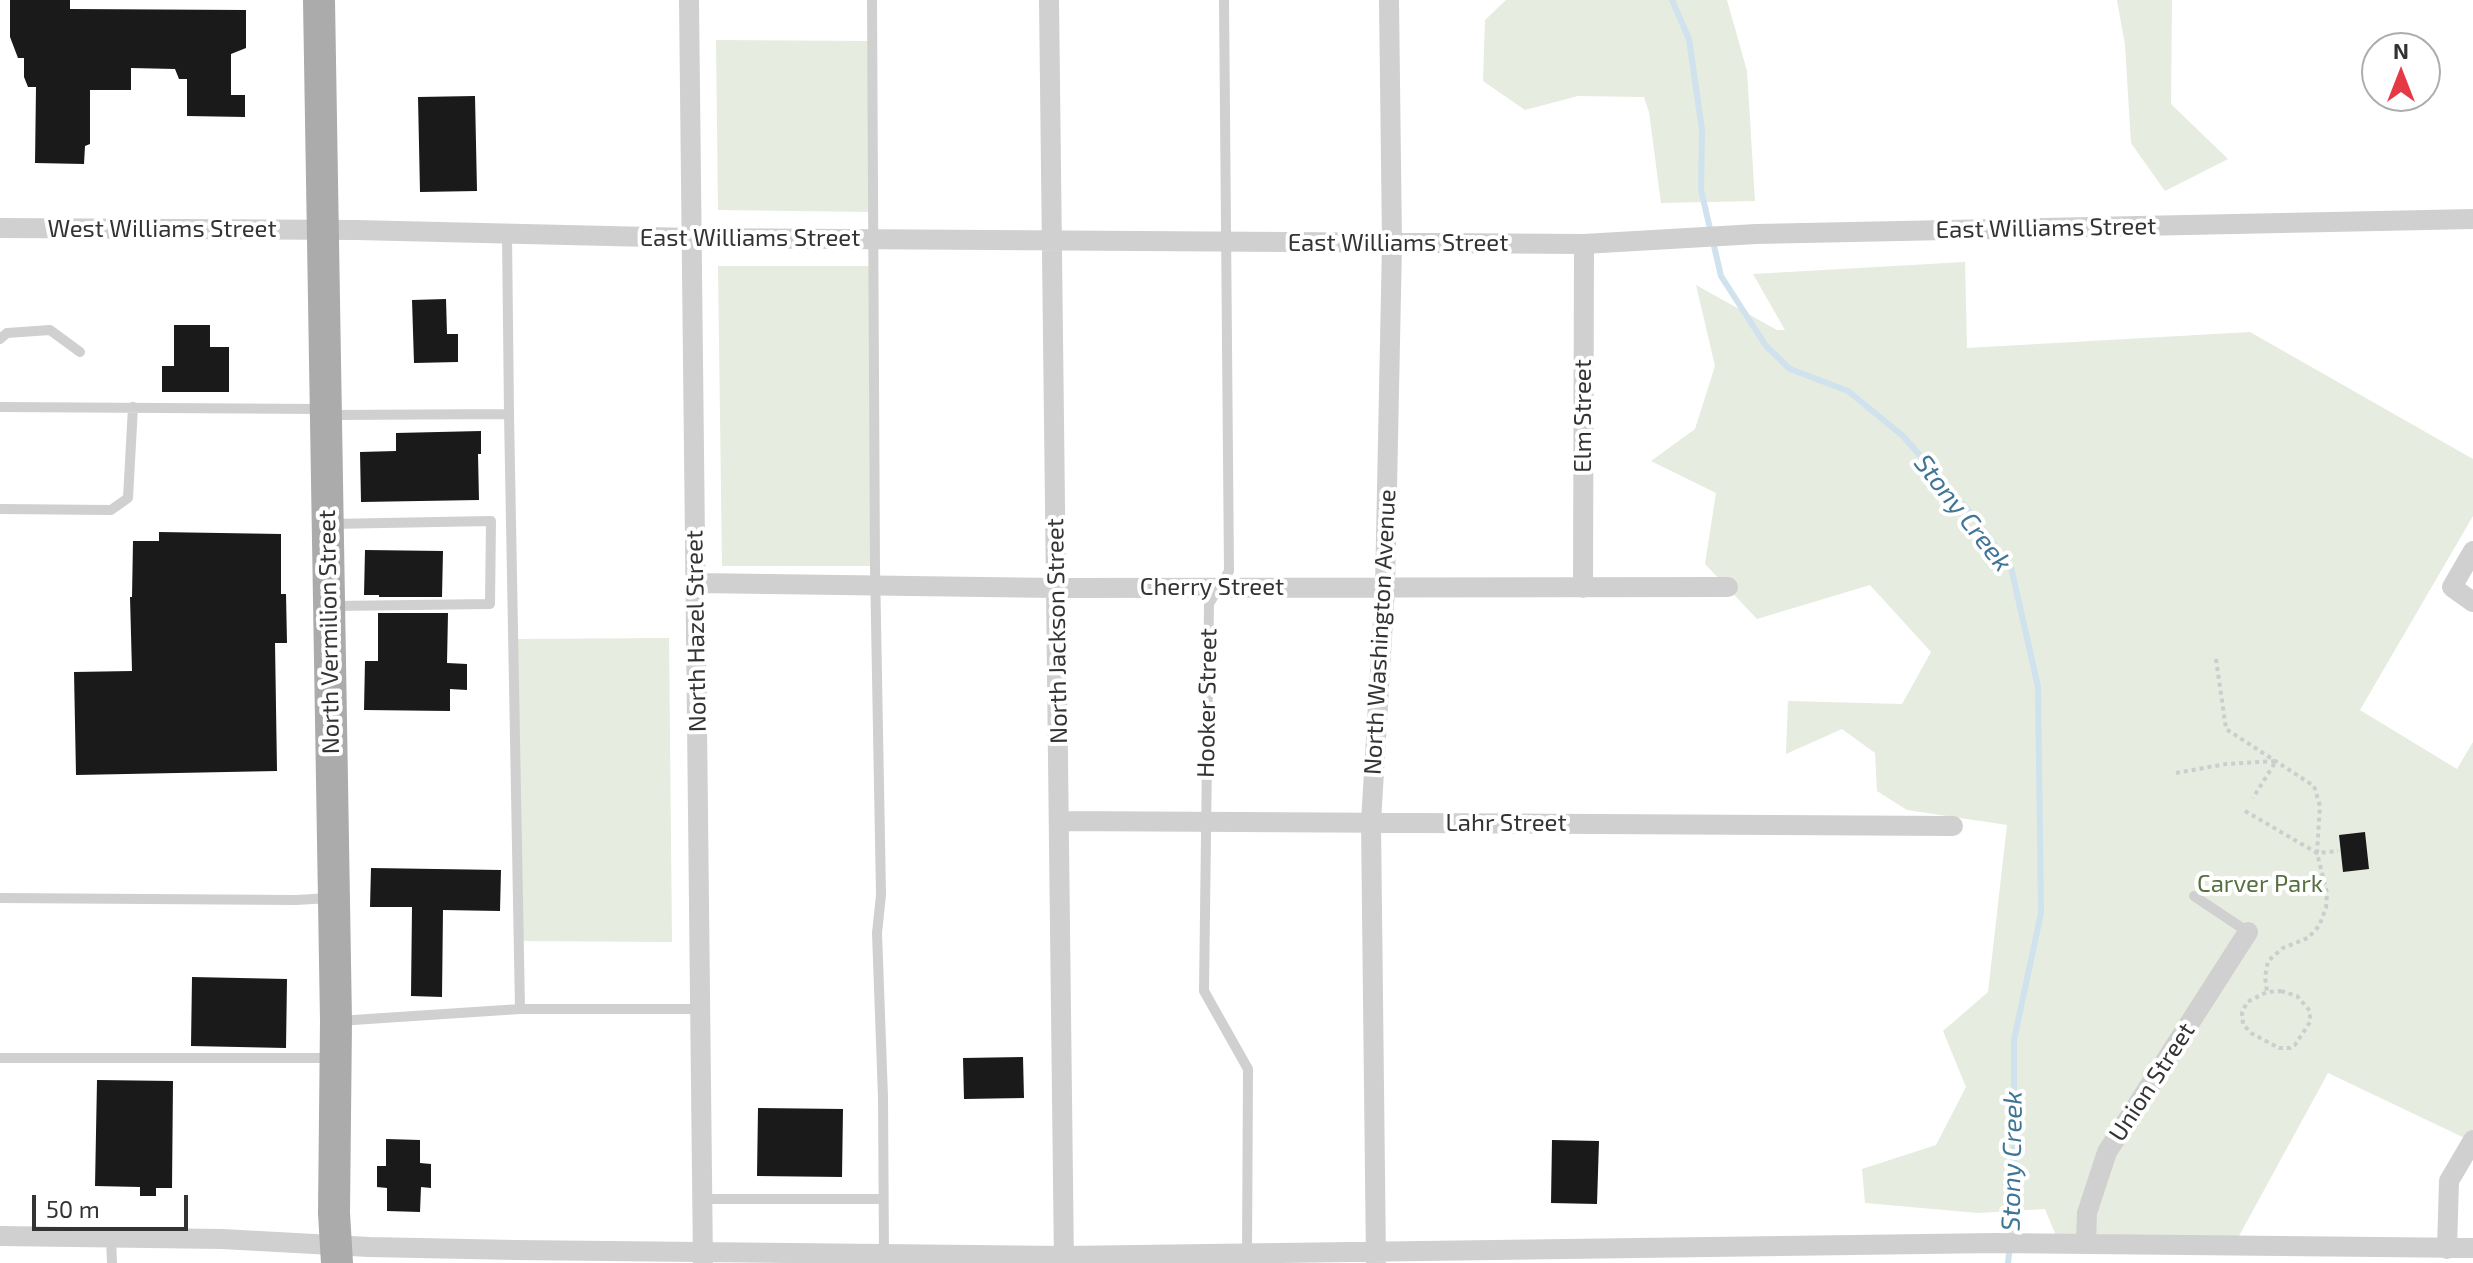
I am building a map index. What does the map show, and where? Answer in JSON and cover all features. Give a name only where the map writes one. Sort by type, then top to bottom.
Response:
[{"type":"main road","name":"North Vermilion Street","points":[[319,0],[336,1021],[334,1213],[337,1254]]},
{"type":"street","name":"North Hazel Street","points":[[689,0],[703,1257]]},
{"type":"street","name":"North Jackson Street","points":[[1049,0],[1064,1260]]},
{"type":"street","name":"North Washington Avenue","points":[[1376,1258],[1371,822],[1385,587],[1392,244],[1389,0]]},
{"type":"street","name":"East Williams Street","points":[[323,230],[693,238],[1584,244],[1756,234],[2473,219]]},
{"type":"street","name":"West Williams Street","points":[[0,228],[323,230]]},
{"type":"street","name":"Elm Street","points":[[1583,588],[1584,244]]},
{"type":"street","points":[[2473,551],[2452,587],[2473,602]]},
{"type":"street","name":"Cherry Street","points":[[696,583],[1055,588],[1728,587]]},
{"type":"street","name":"Lahr Street","points":[[1059,821],[1953,826]]},
{"type":"street","name":"Union Street","points":[[2086,1243],[2087,1213],[2107,1152],[2248,932]]},
{"type":"street","points":[[2447,1249],[2449,1181],[2473,1140]]},
{"type":"street","points":[[0,1236],[111,1239],[337,1254],[516,1250],[703,1257],[1064,1260],[1247,1255],[1376,1258],[1996,1243],[2473,1248]]},
{"type":"lane","points":[[872,0],[871,238],[881,895],[877,933],[881,997],[883,1199],[894,1258]]},
{"type":"lane","name":"Hooker Street","points":[[1224,0],[1229,571],[1209,604],[1204,991],[1248,1069],[1247,1255]]},
{"type":"lane","points":[[507,234],[520,1009]]},
{"type":"lane","points":[[0,339],[7,333],[50,330],[80,352]]},
{"type":"lane","points":[[0,407],[509,414]]},
{"type":"lane","points":[[0,509],[111,510],[128,498],[133,407]]},
{"type":"lane","points":[[328,524],[491,521],[490,604],[329,606]]},
{"type":"lane","points":[[2194,896],[2248,932]]},
{"type":"lane","points":[[0,898],[296,900],[334,897]]},
{"type":"lane","points":[[336,1021],[520,1009],[700,1009]]},
{"type":"lane","points":[[0,1058],[335,1058]]},
{"type":"lane","points":[[703,1199],[883,1199]]},
{"type":"lane","points":[[111,1239],[112,1263]]},
{"type":"path","points":[[2216,659],[2226,729],[2314,786],[2320,806],[2317,853],[2327,893],[2326,908],[2319,926],[2308,938],[2283,948],[2268,961],[2265,977],[2267,992]]},
{"type":"path","points":[[2176,773],[2226,764],[2276,761]]},
{"type":"path","points":[[2253,798],[2276,761]]},
{"type":"path","points":[[2245,811],[2317,853],[2338,851]]},
{"type":"path","points":[[2281,991],[2297,996],[2310,1011],[2310,1022],[2290,1048],[2279,1048],[2251,1033],[2243,1024],[2242,1013],[2247,1002],[2267,992],[2281,991]]},
{"type":"green space","points":[[1506,0],[1727,0],[1747,71],[1755,201],[1661,203],[1649,112],[1644,97],[1578,96],[1525,110],[1483,81],[1485,20]]},
{"type":"green space","points":[[2117,0],[2172,0],[2171,104],[2228,159],[2165,191],[2131,143],[2125,45]]},
{"type":"green space","points":[[716,40],[872,41],[872,212],[718,210]]},
{"type":"green space","name":"Carver Park","points":[[1965,262],[1967,348],[2250,332],[2473,459],[2473,516],[2360,710],[2457,769],[2473,742],[2473,1142],[2328,1073],[2233,1247],[2059,1243],[2045,1209],[1978,1213],[1865,1203],[1862,1169],[1936,1145],[1966,1087],[1943,1031],[1988,992],[2007,825],[1907,810],[1877,791],[1875,753],[1842,729],[1786,754],[1788,701],[1902,704],[1931,652],[1870,585],[1757,619],[1705,564],[1716,493],[1651,461],[1695,429],[1715,366],[1696,285],[1777,330],[1785,330],[1753,274]]},
{"type":"green space","points":[[718,266],[872,266],[875,566],[722,566]]},
{"type":"green space","points":[[669,638],[672,942],[519,941],[515,639]]},
{"type":"building","points":[[10,0],[70,0],[70,9],[246,10],[246,48],[231,54],[231,95],[245,95],[245,117],[187,116],[187,79],[179,79],[175,69],[131,68],[131,90],[90,90],[90,144],[85,146],[84,164],[35,163],[36,87],[28,87],[24,77],[24,58],[18,58],[10,37]]},
{"type":"building","points":[[475,96],[477,191],[420,192],[418,97]]},
{"type":"building","points":[[446,299],[447,334],[458,334],[458,362],[414,363],[412,300]]},
{"type":"building","points":[[174,325],[210,325],[210,347],[229,347],[229,392],[162,392],[162,366],[174,366]]},
{"type":"building","points":[[481,431],[479,500],[361,502],[360,452],[396,451],[396,433]]},
{"type":"building","points":[[159,532],[281,534],[281,594],[286,594],[287,643],[275,643],[277,771],[76,775],[74,672],[132,671],[130,597],[133,541],[159,541]]},
{"type":"building","points":[[365,550],[443,551],[442,597],[364,595]]},
{"type":"building","points":[[378,613],[448,613],[447,663],[467,664],[467,690],[450,689],[450,711],[364,710],[365,661],[378,661]]},
{"type":"building","points":[[2365,832],[2369,869],[2343,872],[2339,835]]},
{"type":"building","points":[[371,868],[501,870],[500,911],[443,910],[442,997],[411,996],[412,907],[370,907]]},
{"type":"building","points":[[192,977],[287,979],[286,1048],[191,1046]]},
{"type":"building","points":[[1023,1057],[1024,1098],[964,1099],[963,1058]]},
{"type":"building","points":[[97,1080],[173,1081],[172,1188],[156,1188],[156,1196],[140,1196],[140,1187],[95,1186]]},
{"type":"building","points":[[758,1108],[843,1109],[842,1177],[757,1176]]},
{"type":"building","points":[[386,1139],[420,1140],[420,1163],[431,1164],[431,1188],[421,1187],[420,1212],[387,1211],[387,1188],[377,1187],[377,1166],[386,1166]]},
{"type":"building","points":[[1552,1140],[1599,1141],[1597,1204],[1551,1203]]},
{"type":"waterway","name":"Stony Creek","points":[[1672,0],[1689,39],[1702,130],[1701,190],[1721,276],[1766,346],[1790,369],[1848,391],[1903,436],[1973,516],[2011,567],[2038,687],[2041,913],[2014,1040],[2014,1207],[2008,1263]]}]
